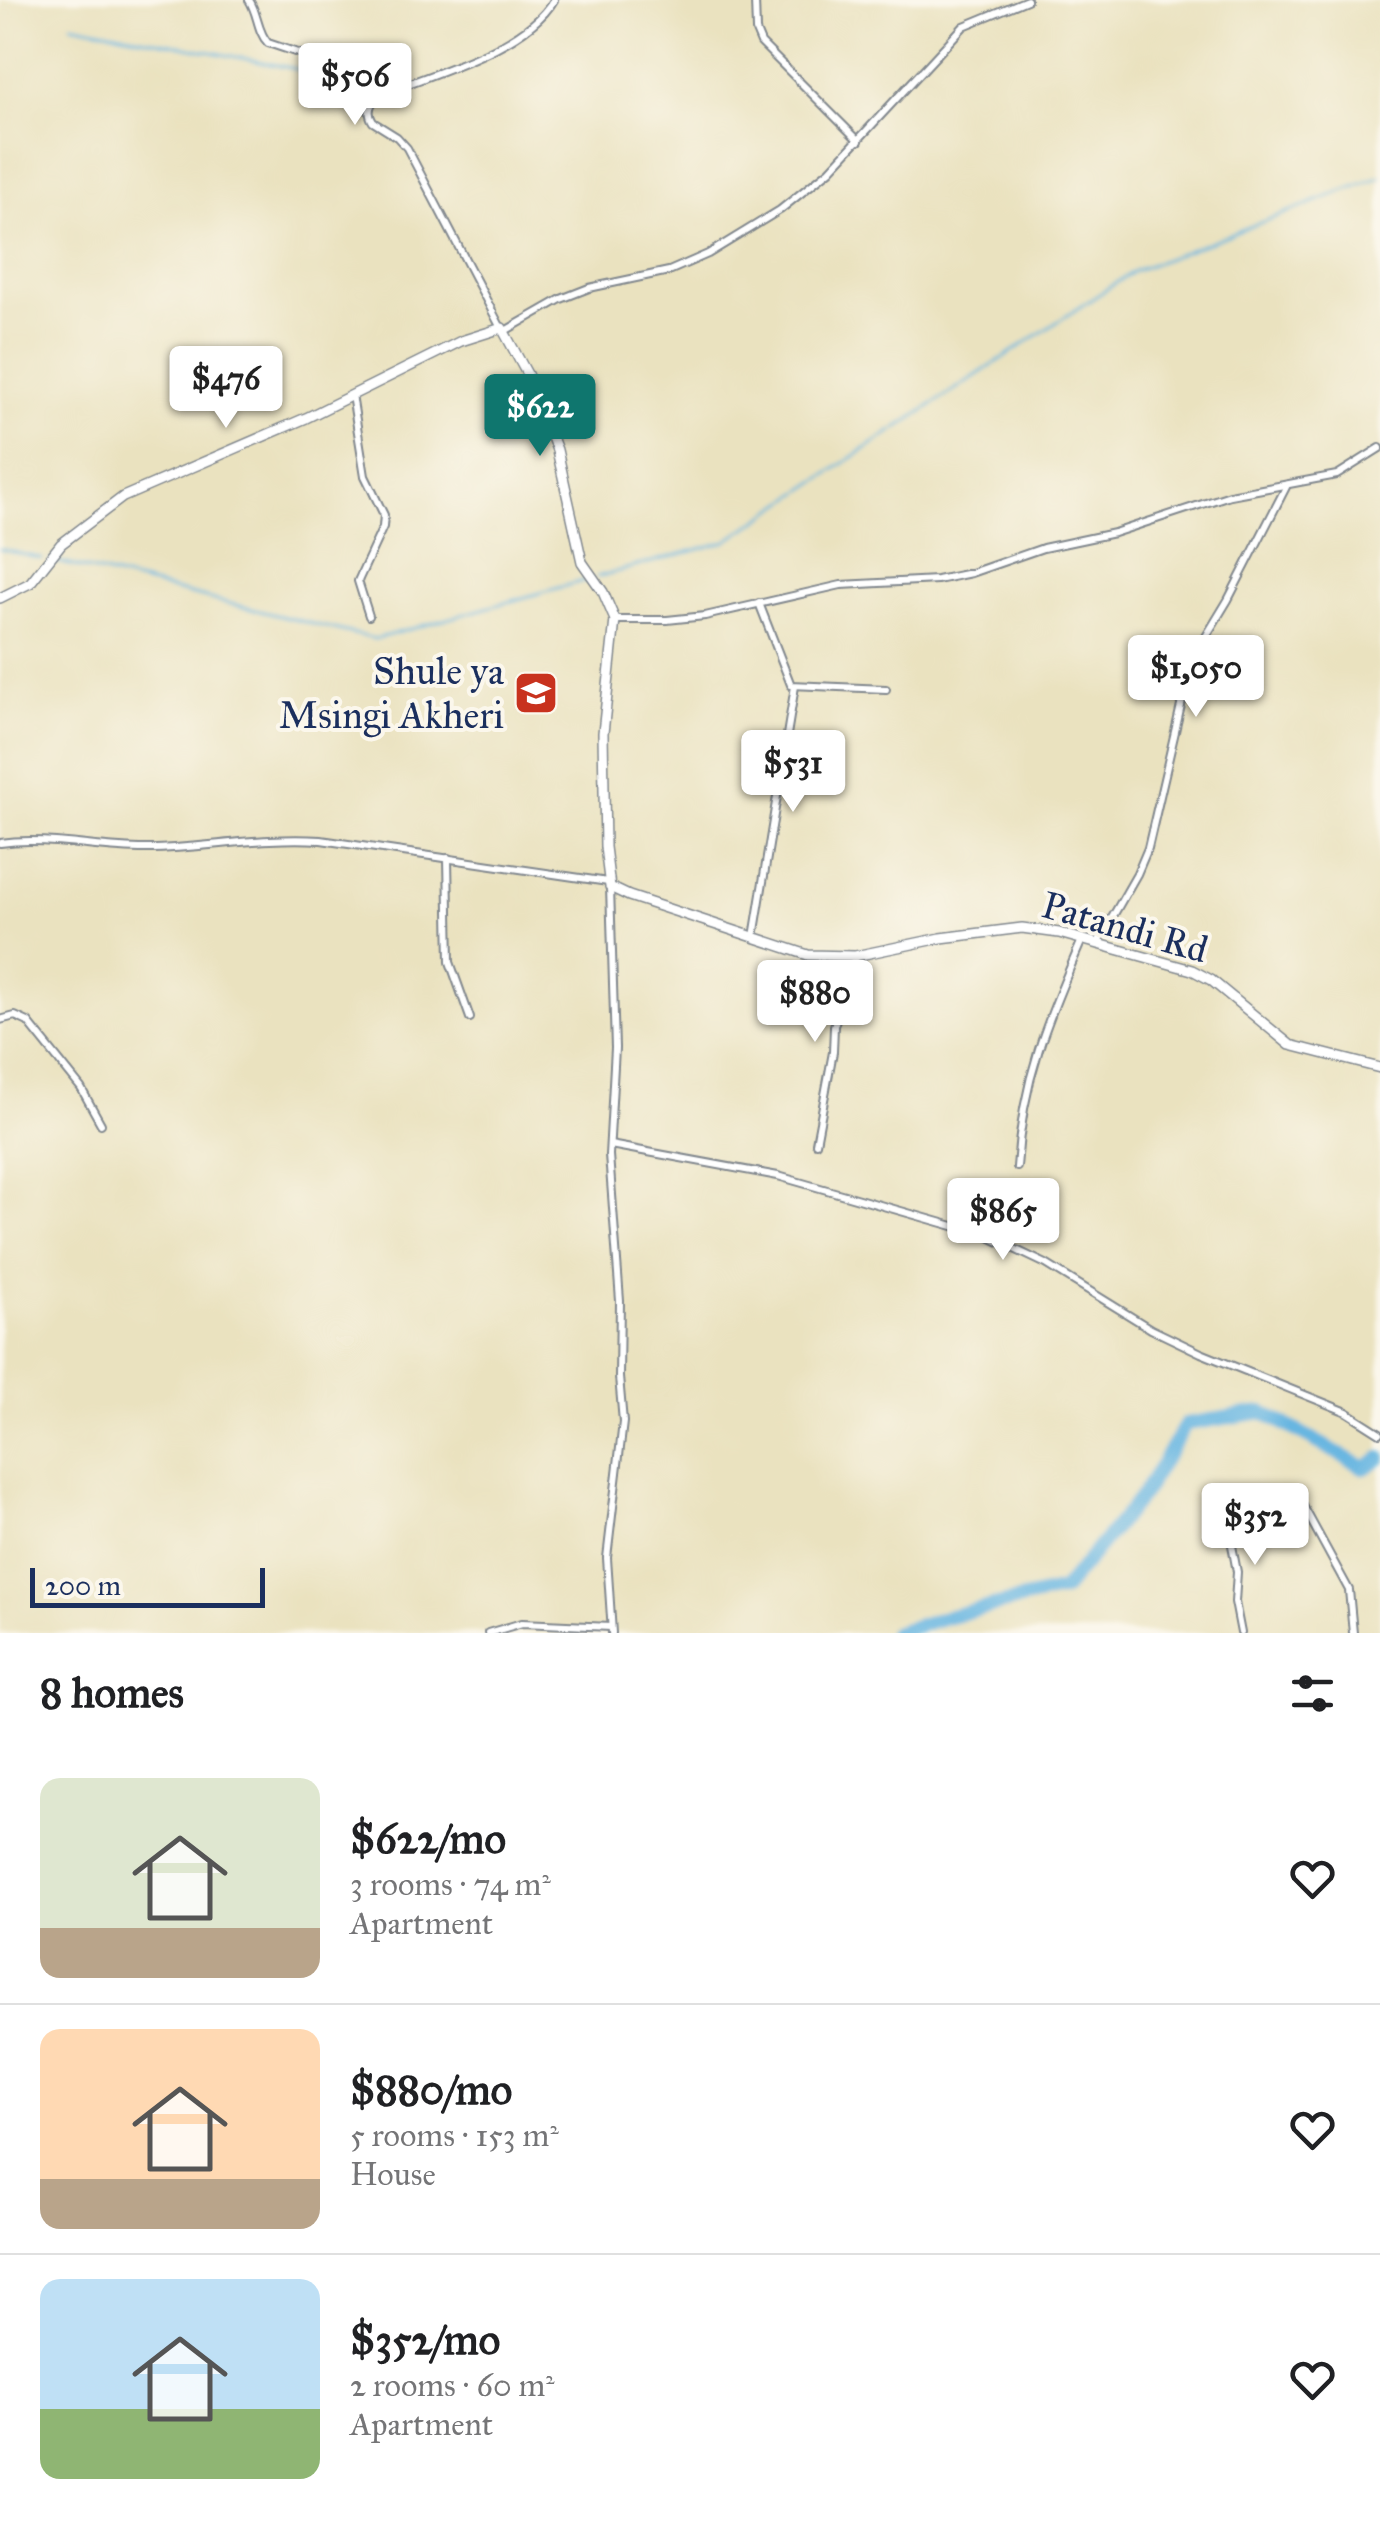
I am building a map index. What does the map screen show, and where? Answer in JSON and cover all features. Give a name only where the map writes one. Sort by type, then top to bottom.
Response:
[{"type":"street","points":[[249,0],[268,43],[399,87]]},
{"type":"street","points":[[488,1633],[522,1623],[611,1630],[607,1558],[623,1422],[610,1145],[614,1074],[603,719],[615,620],[599,586],[584,567],[557,450],[537,396],[406,148],[370,117],[373,100],[514,36],[539,18],[554,0]]},
{"type":"street","points":[[755,0],[756,31],[762,43],[858,142]]},
{"type":"street","points":[[0,598],[30,584],[60,544],[123,497],[352,395],[461,341],[503,330],[561,299],[589,288],[669,271],[708,254],[808,190],[858,142],[906,85],[964,26],[1027,0]]},
{"type":"street","points":[[352,395],[366,476],[384,515],[383,527],[358,581],[369,616]]},
{"type":"street","points":[[615,620],[668,620],[841,585],[938,580],[1043,548],[1114,532],[1230,494],[1286,487],[1346,472],[1380,448]]},
{"type":"street","points":[[1097,944],[1148,848],[1183,698],[1199,648],[1286,487]]},
{"type":"street","points":[[759,603],[789,682],[795,686],[886,689]]},
{"type":"street","points":[[754,938],[795,686]]},
{"type":"street","points":[[0,842],[146,849],[308,839],[609,884]]},
{"type":"street","points":[[448,858],[450,962],[470,1018]]},
{"type":"street","name":"Patandi Rd","points":[[609,884],[808,956],[856,956],[1009,928],[1047,930],[1204,976],[1290,1044],[1380,1068]]},
{"type":"street","points":[[1017,1166],[1020,1119],[1028,1081],[1082,940]]},
{"type":"street","points":[[816,1143],[834,1026],[856,956]]},
{"type":"street","points":[[0,1020],[15,1016],[28,1022],[72,1076],[101,1124]]},
{"type":"street","points":[[610,1145],[778,1176],[985,1234],[1046,1264],[1151,1329],[1346,1412],[1380,1433]]},
{"type":"street","points":[[1296,1494],[1349,1590],[1352,1633]]},
{"type":"street","points":[[1226,1513],[1237,1572],[1234,1596],[1241,1633]]},
{"type":"waterway","points":[[72,24],[356,81]]},
{"type":"waterway","points":[[597,577],[725,542],[1134,271],[1380,177]]},
{"type":"waterway","points":[[0,549],[42,559]]},
{"type":"waterway","points":[[50,560],[375,639],[590,579]]},
{"type":"waterway","points":[[894,1633],[1063,1590],[1143,1494],[1186,1424],[1262,1412],[1365,1468],[1380,1458]]},
{"type":"place","name":"Shule ya Msingi Akheri","points":[[536,693]]}]
